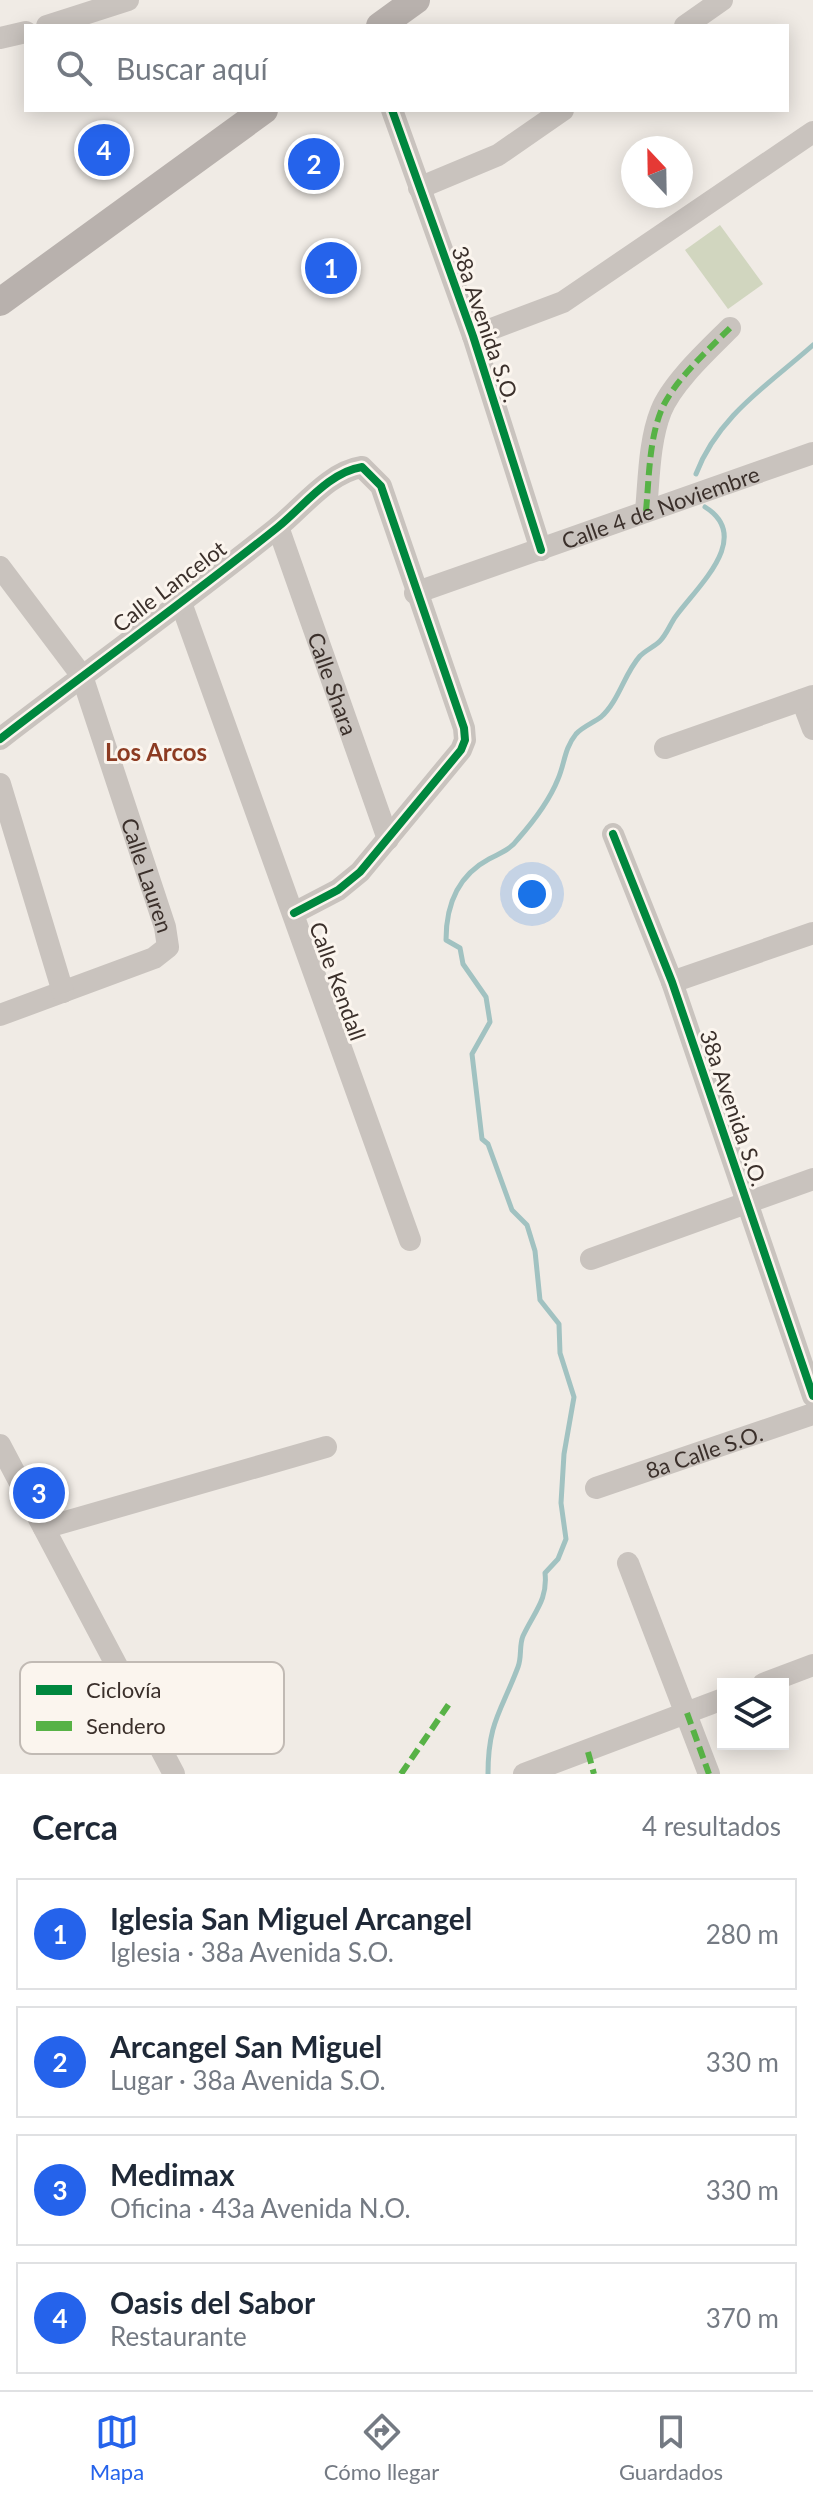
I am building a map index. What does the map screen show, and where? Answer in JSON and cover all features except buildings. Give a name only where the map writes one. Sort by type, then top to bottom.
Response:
[{"type":"main road","points":[[0,302],[261,112]]},
{"type":"street","points":[[53,24],[128,0]]},
{"type":"street","points":[[688,24],[722,0]]},
{"type":"street","points":[[0,38],[24,32]]},
{"type":"street","name":"38a Avenida S.O.","points":[[393,112],[473,336],[541,550]]},
{"type":"street","points":[[419,188],[498,155],[560,112]]},
{"type":"street","points":[[473,336],[563,302],[813,132]]},
{"type":"street","points":[[646,511],[651,460],[661,409],[694,365],[730,328]]},
{"type":"street","name":"Calle 4 de Noviembre","points":[[415,593],[813,453]]},
{"type":"street","name":"Calle Lancelot","points":[[0,739],[278,527],[349,469],[362,467],[381,486],[415,593]]},
{"type":"street","name":"Calle Shara","points":[[278,527],[388,839]]},
{"type":"street","points":[[0,567],[82,676]]},
{"type":"street","points":[[294,913],[338,890],[360,872],[461,750],[465,740],[464,728],[415,593]]},
{"type":"street","name":"Calle Kendall","points":[[180,600],[410,1240]]},
{"type":"street","name":"Calle Lauren","points":[[0,1015],[154,958],[168,947],[165,927],[82,676]]},
{"type":"street","points":[[665,748],[808,698],[813,729]]},
{"type":"street","points":[[0,784],[63,992]]},
{"type":"street","name":"38a Avenida S.O.","points":[[613,834],[672,982],[813,1396]]},
{"type":"street","points":[[672,982],[813,933]]},
{"type":"street","points":[[591,1259],[813,1179]]},
{"type":"street","name":"8a Calle S.O.","points":[[596,1488],[813,1414]]},
{"type":"street","points":[[0,1445],[115,1662]]},
{"type":"street","points":[[44,1528],[326,1447]]},
{"type":"street","points":[[628,1563],[709,1774]]},
{"type":"street","points":[[779,1678],[813,1665]]},
{"type":"street","points":[[524,1774],[717,1701]]},
{"type":"street","points":[[588,1752],[594,1774]]},
{"type":"street","points":[[163,1754],[174,1774]]},
{"type":"green space","points":[[720,225],[763,284],[728,309],[685,250]]},
{"type":"waterway","points":[[696,474],[705,453],[731,418],[813,345]]},
{"type":"waterway","points":[[488,1774],[493,1729],[518,1667],[522,1640],[542,1598],[545,1573],[558,1559],[566,1539],[561,1503],[564,1454],[574,1397],[560,1353],[559,1324],[540,1300],[535,1251],[527,1225],[512,1210],[488,1144],[482,1139],[472,1054],[490,1022],[486,997],[463,964],[460,948],[446,940],[448,915],[461,883],[469,874],[512,846],[529,825],[555,787],[569,745],[576,734],[607,711],[634,663],[658,643],[708,576],[723,546],[724,532],[718,519],[705,507]]},
{"type":"marked path","points":[[646,511],[652,447],[666,400],[682,378],[730,328]]},
{"type":"marked path","points":[[401,1774],[451,1701]]},
{"type":"marked path","points":[[687,1713],[709,1774]]},
{"type":"marked path","points":[[588,1752],[594,1774]]},
{"type":"cycle path","points":[[393,112],[473,336],[541,550]]},
{"type":"cycle path","points":[[0,739],[244,554],[317,491],[338,476],[362,467],[381,486],[464,728],[465,740],[461,750],[360,872],[338,890],[294,913]]},
{"type":"cycle path","points":[[613,834],[672,982],[813,1396]]},
{"type":"place","name":"Oasis del Sabor","points":[[104,150]]},
{"type":"place","name":"Arcangel San Miguel","points":[[314,164]]},
{"type":"place","name":"Iglesia San Miguel Arcangel","points":[[331,268]]},
{"type":"place","name":"Medimax","points":[[39,1493]]},
{"type":"district","name":"Los Arcos","points":[[156,751]]}]
